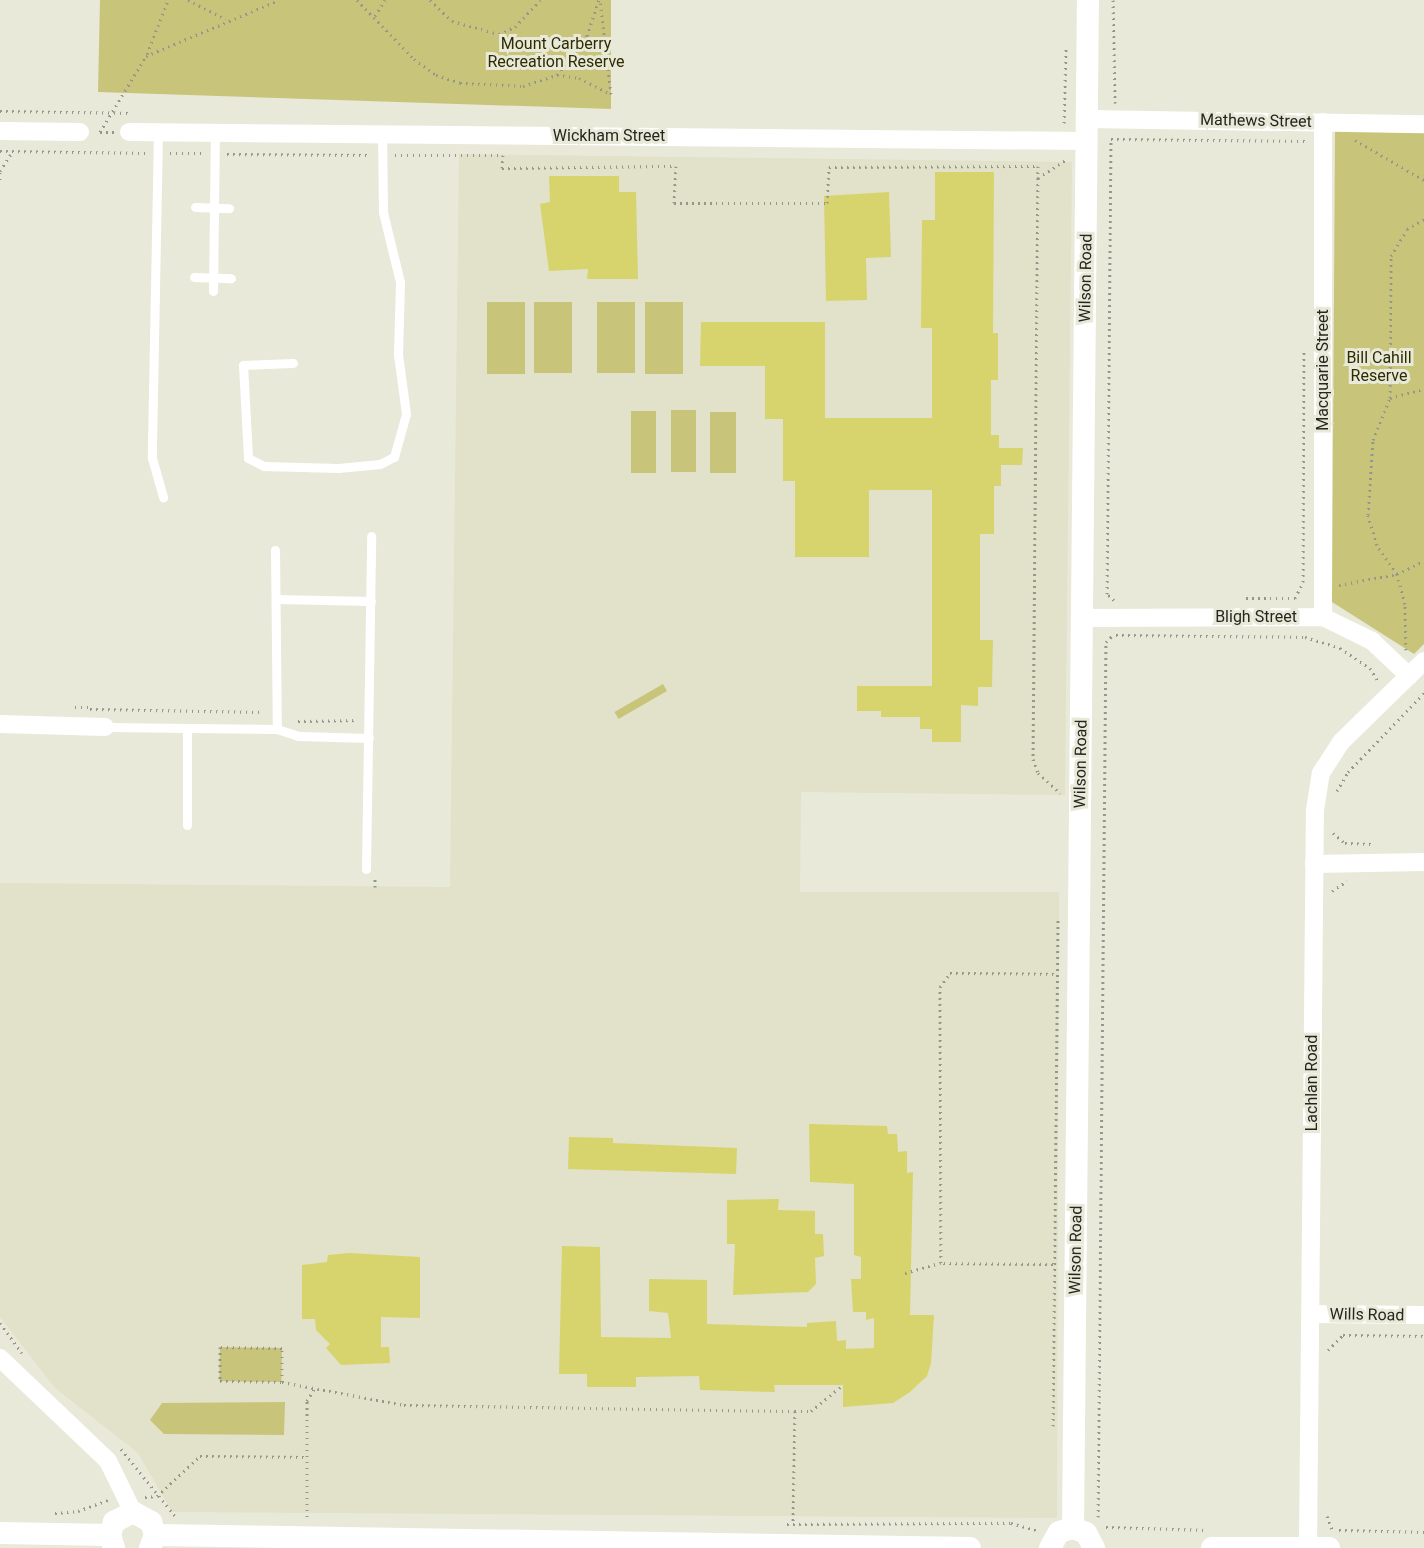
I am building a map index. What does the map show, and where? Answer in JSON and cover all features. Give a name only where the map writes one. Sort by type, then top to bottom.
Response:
[{"type":"street","name":"Wilson Road","points":[[1073,1528],[1088,0]]},
{"type":"street","name":"Mathews Street","points":[[1088,130],[1323,122],[1424,124]]},
{"type":"street","name":"Macquarie Street","points":[[1323,122],[1323,617]]},
{"type":"street","name":"Wickham Street","points":[[129,132],[382,134],[1088,130]]},
{"type":"street","points":[[0,131],[80,132]]},
{"type":"street","name":"Bligh Street","points":[[1083,618],[1323,617],[1372,641],[1409,676]]},
{"type":"street","name":"Lachlan Road","points":[[1319,1539],[1320,1314],[1314,864],[1321,773],[1341,742],[1424,661]]},
{"type":"street","points":[[0,724],[105,727]]},
{"type":"street","points":[[1314,864],[1424,862]]},
{"type":"street","name":"Wills Road","points":[[1320,1314],[1424,1315]]},
{"type":"street","points":[[0,1358],[108,1461],[131,1505],[151,1522],[153,1542],[970,1548]]},
{"type":"street","points":[[0,1533],[112,1542],[119,1516],[131,1505]]},
{"type":"street","points":[[1050,1548],[1059,1532],[1073,1528],[1086,1533],[1095,1548]]},
{"type":"street","points":[[1211,1539],[1319,1539]]},
{"type":"lane","points":[[158,133],[152,458],[163,497]]},
{"type":"lane","points":[[213,291],[215,133]]},
{"type":"lane","points":[[293,363],[243,365],[249,458],[264,466],[338,468],[380,464],[394,457],[406,414],[398,354],[400,282],[383,212],[382,134]]},
{"type":"lane","points":[[195,207],[228,208]]},
{"type":"lane","points":[[194,277],[231,278]]},
{"type":"lane","points":[[366,869],[371,536]]},
{"type":"lane","points":[[275,550],[278,729]]},
{"type":"lane","points":[[276,599],[370,601]]},
{"type":"lane","points":[[105,727],[278,729],[299,736],[369,738]]},
{"type":"lane","points":[[187,825],[188,728]]},
{"type":"path","points":[[100,132],[146,56],[168,0]]},
{"type":"path","points":[[188,0],[228,19]]},
{"type":"path","points":[[146,56],[228,19],[279,0]]},
{"type":"path","points":[[357,0],[375,16],[414,59],[460,83],[523,86],[557,75],[579,78],[611,94],[600,0]]},
{"type":"path","points":[[375,16],[385,0]]},
{"type":"path","points":[[430,0],[452,21],[499,34],[515,27],[540,0]]},
{"type":"path","points":[[557,75],[576,56],[600,0]]},
{"type":"path","points":[[1113,0],[1114,103]]},
{"type":"path","points":[[1064,123],[1066,45]]},
{"type":"path","points":[[1306,149],[1307,142],[1323,122],[1424,180]]},
{"type":"path","points":[[80,132],[129,132]]},
{"type":"path","points":[[1114,617],[1107,594],[1111,139],[1307,142]]},
{"type":"path","points":[[0,151],[503,154],[502,168],[676,166],[674,203],[827,204],[829,167],[1038,166],[1034,759],[1038,773],[1060,791],[1060,803]]},
{"type":"path","points":[[0,180],[0,171],[13,151]]},
{"type":"path","points":[[1409,676],[1405,604],[1397,574],[1377,545],[1368,515],[1373,440],[1390,398],[1391,256],[1407,229],[1424,219]]},
{"type":"path","points":[[1239,598],[1295,598],[1303,582],[1304,346]]},
{"type":"path","points":[[1390,398],[1424,388]]},
{"type":"path","points":[[1299,592],[1397,574],[1424,561]]},
{"type":"path","points":[[1126,600],[1114,617],[1106,642],[1096,1514],[1107,1528],[1211,1539]]},
{"type":"path","points":[[1114,617],[1305,637],[1340,648],[1370,668],[1378,677],[1378,688]]},
{"type":"path","points":[[1335,800],[1348,772],[1424,693]]},
{"type":"path","points":[[1332,902],[1333,822]]},
{"type":"path","points":[[1333,833],[1345,843],[1379,844]]},
{"type":"path","points":[[1053,1437],[1058,918]]},
{"type":"path","points":[[941,1263],[940,987],[950,973],[1057,974]]},
{"type":"path","points":[[905,1273],[941,1263],[1053,1264]]},
{"type":"path","points":[[1320,1314],[1328,1347],[1328,1358]]},
{"type":"path","points":[[1328,1347],[1342,1335],[1424,1336]]},
{"type":"path","points":[[282,1382],[282,1348],[220,1347],[220,1381],[282,1382],[404,1405],[811,1411],[843,1385]]},
{"type":"path","points":[[307,1517],[305,1457],[308,1401],[314,1389]]},
{"type":"path","points":[[793,1524],[795,1411]]},
{"type":"path","points":[[46,1514],[131,1505],[157,1496],[200,1456],[305,1457]]},
{"type":"path","points":[[1327,1507],[1319,1539],[1424,1532]]},
{"type":"shaded area","points":[[459,154],[1072,162],[1065,795],[801,792],[800,892],[1059,892],[1057,1518],[172,1512],[138,1453],[55,1388],[0,1317],[0,883],[450,887]]},
{"type":"green space","name":"Mount Carberry Recreation Reserve","points":[[100,0],[611,0],[611,109],[98,92]]},
{"type":"green space","name":"Bill Cahill Reserve","points":[[1335,131],[1424,133],[1424,644],[1414,654],[1332,602]]},
{"type":"green space","points":[[487,302],[525,302],[525,374],[487,374]]},
{"type":"green space","points":[[534,302],[572,302],[572,373],[534,373]]},
{"type":"green space","points":[[597,302],[635,302],[635,373],[597,373]]},
{"type":"green space","points":[[645,302],[683,302],[683,374],[645,374]]},
{"type":"green space","points":[[671,410],[696,410],[696,472],[671,472]]},
{"type":"green space","points":[[631,411],[656,411],[656,473],[631,473]]},
{"type":"green space","points":[[710,412],[736,412],[736,473],[710,473]]},
{"type":"green space","points":[[663,684],[667,691],[619,719],[615,712]]},
{"type":"green space","points":[[220,1347],[282,1348],[281,1382],[219,1381]]},
{"type":"green space","points":[[285,1402],[284,1435],[164,1434],[150,1420],[162,1403]]},
{"type":"building","points":[[935,172],[994,172],[993,333],[998,333],[998,380],[991,380],[991,435],[999,435],[999,448],[1023,448],[1022,465],[1001,465],[1001,486],[994,486],[994,534],[980,534],[980,640],[993,640],[992,687],[978,687],[978,706],[961,705],[961,742],[932,742],[932,729],[920,729],[920,717],[881,717],[881,711],[857,711],[857,686],[932,686],[932,490],[869,490],[869,557],[795,557],[795,481],[783,481],[783,419],[765,419],[765,366],[700,366],[701,322],[825,322],[825,418],[932,418],[932,328],[921,328],[922,220],[935,220]]},
{"type":"building","points":[[549,176],[619,176],[619,192],[636,192],[638,279],[587,279],[588,269],[549,271],[540,204],[550,202]]},
{"type":"building","points":[[889,192],[891,257],[866,258],[867,300],[826,301],[824,196]]},
{"type":"building","points":[[809,1124],[887,1126],[888,1134],[897,1134],[898,1152],[907,1151],[907,1173],[913,1172],[910,1315],[934,1315],[931,1363],[927,1376],[910,1392],[893,1403],[843,1407],[843,1385],[774,1385],[775,1392],[700,1390],[699,1376],[636,1377],[636,1387],[587,1387],[587,1374],[559,1374],[562,1246],[600,1247],[601,1337],[671,1338],[668,1313],[649,1311],[649,1279],[707,1280],[707,1324],[807,1327],[807,1323],[836,1321],[837,1341],[846,1340],[846,1349],[874,1348],[874,1318],[866,1320],[866,1312],[853,1312],[851,1279],[861,1279],[861,1257],[854,1255],[854,1184],[810,1182]]},
{"type":"building","points":[[569,1137],[613,1138],[613,1143],[737,1148],[736,1174],[568,1169]]},
{"type":"building","points":[[779,1199],[778,1210],[815,1211],[815,1234],[823,1234],[824,1256],[815,1258],[816,1284],[808,1292],[733,1295],[735,1244],[727,1244],[727,1200]]},
{"type":"building","points":[[349,1253],[420,1257],[420,1318],[381,1317],[381,1347],[389,1347],[390,1363],[341,1365],[326,1348],[330,1344],[316,1330],[315,1319],[302,1319],[302,1265],[327,1262],[328,1255]]}]
